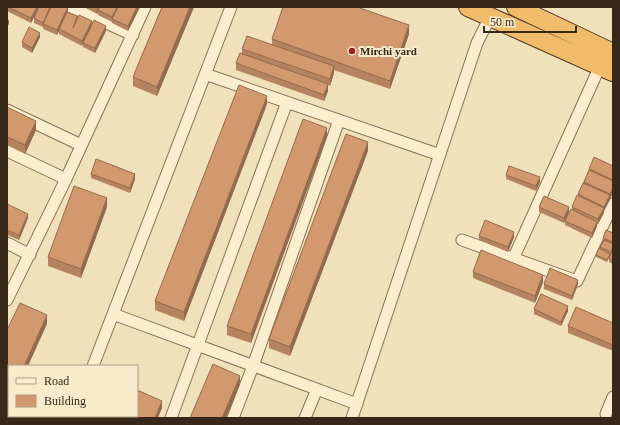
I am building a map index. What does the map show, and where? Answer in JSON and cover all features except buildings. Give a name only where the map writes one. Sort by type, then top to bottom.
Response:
[{"type":"highway","points":[[468,7],[607,69]]},
{"type":"highway","points":[[516,7],[613,53]]},
{"type":"street","points":[[71,7],[133,35]]},
{"type":"street","points":[[7,300],[66,179],[145,7]]},
{"type":"street","points":[[93,365],[231,7]]},
{"type":"street","points":[[352,418],[358,404],[477,43],[490,17]]},
{"type":"street","points":[[514,257],[607,69]]},
{"type":"street","points":[[205,74],[440,155]]},
{"type":"street","points":[[171,418],[287,102]]},
{"type":"street","points":[[7,110],[81,146]]},
{"type":"street","points":[[233,418],[253,366],[339,120]]},
{"type":"street","points":[[7,151],[66,179]]},
{"type":"street","points":[[462,240],[514,257],[578,281],[613,204]]},
{"type":"street","points":[[7,243],[30,255]]},
{"type":"street","points":[[113,314],[358,404]]},
{"type":"street","points":[[305,418],[317,389]]},
{"type":"street","points":[[607,416],[613,397]]},
{"type":"place","name":"Mirchi yard","points":[[352,51]]}]
